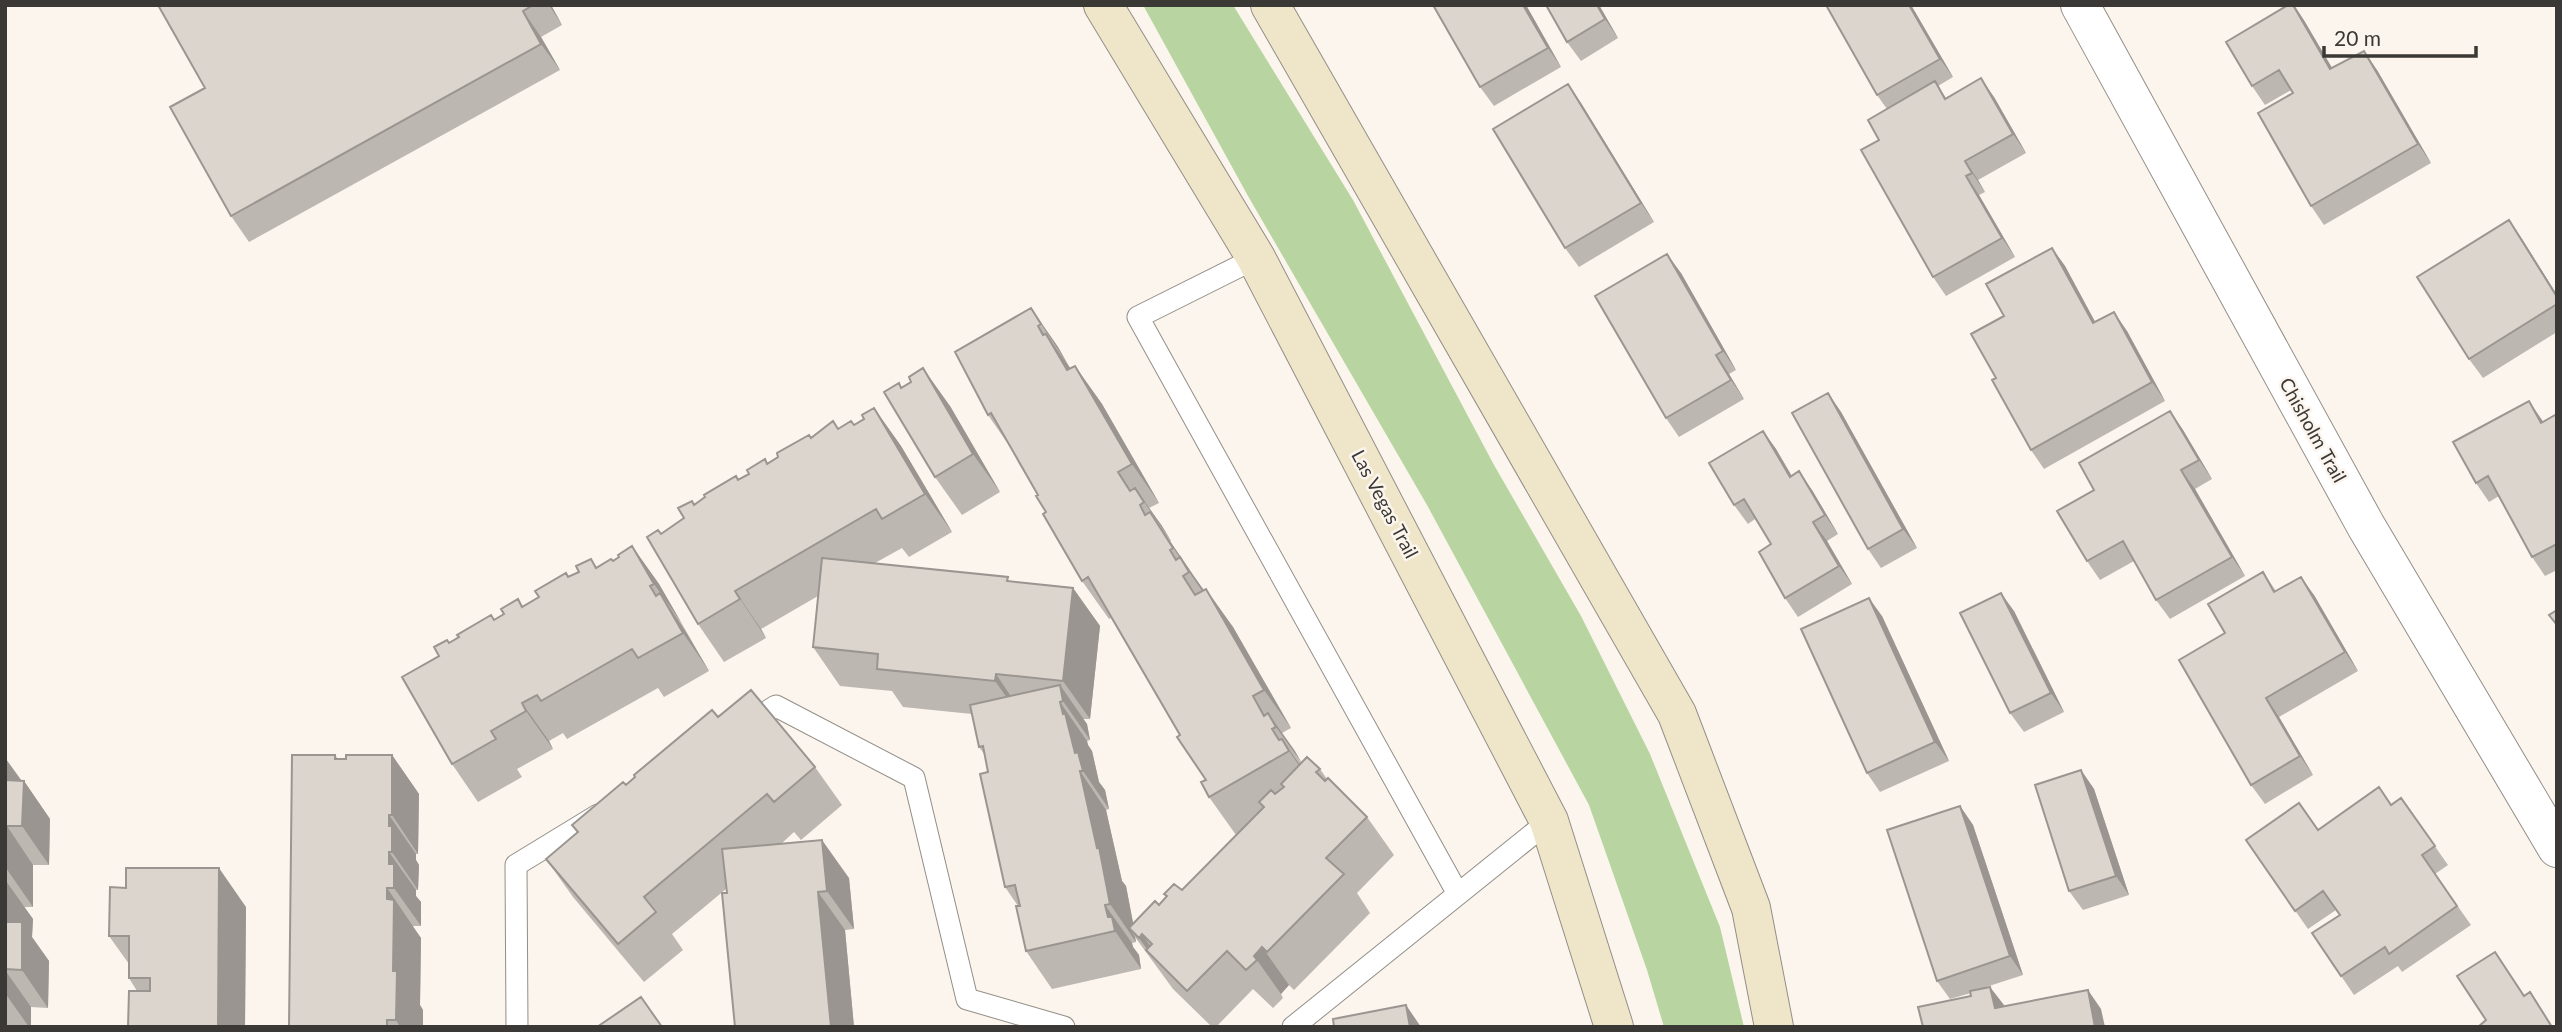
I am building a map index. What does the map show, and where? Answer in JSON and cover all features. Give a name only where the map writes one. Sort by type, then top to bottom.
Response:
[{"type":"main road","name":"Las Vegas Trail","points":[[1103,5],[1256,258],[1549,821],[1614,1027]]},
{"type":"main road","points":[[1269,5],[1677,714],[1751,908],[1774,1027]]},
{"type":"street","name":"Chisholm Trail","points":[[2080,5],[2366,526],[2557,848]]},
{"type":"lane","points":[[1256,258],[1138,317],[1458,894]]},
{"type":"lane","points":[[729,735],[776,706],[914,778],[967,999],[1064,1027]]},
{"type":"lane","points":[[517,1027],[516,865],[611,807]]},
{"type":"lane","points":[[1293,1027],[1549,821]]},
{"type":"green space","points":[[1143,5],[1233,5],[1353,200],[1494,465],[1581,616],[1650,754],[1720,927],[1744,1027],[1664,1027],[1647,970],[1589,805],[1427,505],[1248,196]]},
{"type":"building","points":[[158,5],[533,5],[523,11],[541,44],[231,216],[170,107],[205,88]]},
{"type":"building","points":[[1433,5],[1523,5],[1548,48],[1480,87]]},
{"type":"building","points":[[1546,5],[1597,5],[1605,19],[1567,42]]},
{"type":"building","points":[[1826,5],[1909,5],[1940,59],[1877,95]]},
{"type":"building","points":[[2288,5],[2293,5],[2330,69],[2364,51],[2418,144],[2311,206],[2258,113],[2293,93],[2279,70],[2252,86],[2226,42]]},
{"type":"building","points":[[1981,78],[2013,134],[1965,161],[1972,173],[1966,176],[2002,238],[1933,277],[1861,150],[1879,140],[1868,120],[1935,81],[1945,99]]},
{"type":"building","points":[[1568,84],[1641,203],[1565,248],[1493,129]]},
{"type":"building","points":[[2509,220],[2557,297],[2557,304],[2469,359],[2417,277]]},
{"type":"building","points":[[2052,248],[2093,323],[2114,312],[2152,382],[2031,450],[1992,380],[1996,378],[1971,334],[2004,316],[1986,284]]},
{"type":"building","points":[[1667,254],[1723,351],[1716,355],[1731,380],[1666,418],[1595,296]]},
{"type":"building","points":[[1031,308],[1041,324],[1038,326],[1043,335],[1046,334],[1067,370],[1075,366],[1132,464],[1118,472],[1130,491],[1135,488],[1144,502],[1140,505],[1145,515],[1150,512],[1173,548],[1170,550],[1176,560],[1180,557],[1189,572],[1183,576],[1195,595],[1206,589],[1264,690],[1253,696],[1264,716],[1268,713],[1276,727],[1272,729],[1289,751],[1209,797],[1201,782],[1206,780],[1177,737],[1180,735],[1088,577],[1082,581],[1043,514],[1046,512],[1036,496],[1038,495],[991,413],[988,415],[955,352]]},
{"type":"building","points":[[923,368],[973,454],[935,477],[884,392],[899,383],[901,388],[911,382],[909,377]]},
{"type":"building","points":[[1828,393],[1903,529],[1868,549],[1792,413]]},
{"type":"building","points":[[2529,401],[2541,423],[2557,414],[2557,544],[2532,557],[2488,476],[2476,483],[2453,442]]},
{"type":"building","points":[[874,408],[925,494],[882,519],[876,509],[735,591],[740,599],[698,624],[647,537],[658,530],[661,534],[684,518],[678,508],[692,501],[694,505],[705,497],[704,495],[736,476],[738,480],[749,474],[747,470],[765,459],[767,464],[778,457],[777,453],[809,435],[811,438],[833,421],[838,429],[851,421],[854,425],[864,419],[862,415]]},
{"type":"building","points":[[2170,411],[2199,460],[2181,470],[2232,557],[2156,600],[2123,541],[2087,561],[2057,511],[2094,490],[2079,463]]},
{"type":"building","points":[[1763,431],[1790,477],[1799,471],[1825,515],[1813,522],[1839,566],[1785,598],[1759,552],[1771,544],[1744,499],[1734,505],[1709,463]]},
{"type":"building","points":[[632,546],[654,584],[650,586],[656,596],[660,593],[683,633],[638,658],[632,649],[541,701],[537,695],[522,703],[526,711],[491,731],[496,739],[452,764],[402,677],[439,656],[434,647],[447,640],[449,643],[459,637],[457,635],[491,615],[494,620],[504,614],[501,609],[518,599],[522,607],[539,597],[535,591],[566,573],[568,577],[579,572],[576,566],[591,559],[596,568],[611,559],[613,561]]},
{"type":"building","points":[[822,558],[1008,577],[1007,581],[1073,588],[1063,681],[996,674],[995,681],[877,669],[878,654],[813,647]]},
{"type":"building","points":[[2263,572],[2274,592],[2301,577],[2345,652],[2266,698],[2300,756],[2251,785],[2179,660],[2225,633],[2208,604]]},
{"type":"building","points":[[2001,593],[2051,693],[2010,713],[1960,613]]},
{"type":"building","points":[[1869,598],[1935,742],[1867,773],[1801,629]]},
{"type":"building","points":[[2557,610],[2557,625],[2549,615]]},
{"type":"building","points":[[1060,685],[1063,701],[1060,702],[1075,753],[1078,752],[1097,848],[1099,847],[1110,904],[1105,905],[1108,917],[1112,917],[1115,931],[1026,951],[1016,906],[1020,906],[1015,885],[1005,887],[980,774],[988,772],[983,746],[979,747],[970,705]]},
{"type":"building","points":[[751,690],[815,767],[774,802],[767,794],[644,897],[656,912],[618,944],[546,859],[578,832],[572,825],[623,782],[626,785],[634,775],[712,710],[718,717]]},
{"type":"building","points":[[292,755],[335,755],[335,759],[346,759],[346,755],[392,755],[392,815],[389,815],[389,826],[392,826],[392,852],[389,852],[389,864],[394,864],[394,888],[387,888],[387,899],[394,900],[393,971],[397,971],[396,1020],[387,1020],[387,1027],[289,1027]]},
{"type":"building","points":[[1307,757],[1320,769],[1316,772],[1325,781],[1328,778],[1367,817],[1326,858],[1344,874],[1267,952],[1262,947],[1254,956],[1257,960],[1246,970],[1227,951],[1187,991],[1146,950],[1152,944],[1142,934],[1139,938],[1129,928],[1155,901],[1159,905],[1167,896],[1164,894],[1174,884],[1182,890],[1264,807],[1259,802],[1271,790],[1275,794],[1284,787],[1281,784]]},
{"type":"building","points":[[2081,770],[2116,876],[2069,891],[2035,785]]},
{"type":"building","points":[[5,780],[24,781],[22,826],[7,826],[6,868]]},
{"type":"building","points":[[2379,787],[2391,805],[2401,798],[2435,846],[2422,855],[2457,906],[2389,954],[2385,947],[2341,976],[2312,933],[2340,915],[2323,891],[2295,911],[2246,840],[2299,803],[2318,830]]},
{"type":"building","points":[[1960,806],[2010,956],[1937,981],[1887,830]]},
{"type":"building","points":[[822,840],[827,891],[818,892],[831,1027],[735,1027],[722,893],[727,893],[722,849]]},
{"type":"building","points":[[126,868],[219,868],[218,1027],[128,1027],[129,991],[150,991],[150,978],[129,978],[129,936],[109,936],[110,887],[126,888]]},
{"type":"building","points":[[5,922],[22,922],[22,970],[5,969]]},
{"type":"building","points":[[2495,952],[2524,996],[2530,992],[2552,1027],[2478,1027],[2486,1020],[2457,976]]},
{"type":"building","points":[[1990,987],[1995,1008],[2088,990],[2095,1027],[1923,1027],[1918,1007],[1971,996],[1970,991]]},
{"type":"building","points":[[641,997],[662,1027],[597,1027]]},
{"type":"building","points":[[1406,1005],[1410,1027],[1334,1027],[1333,1019]]}]
